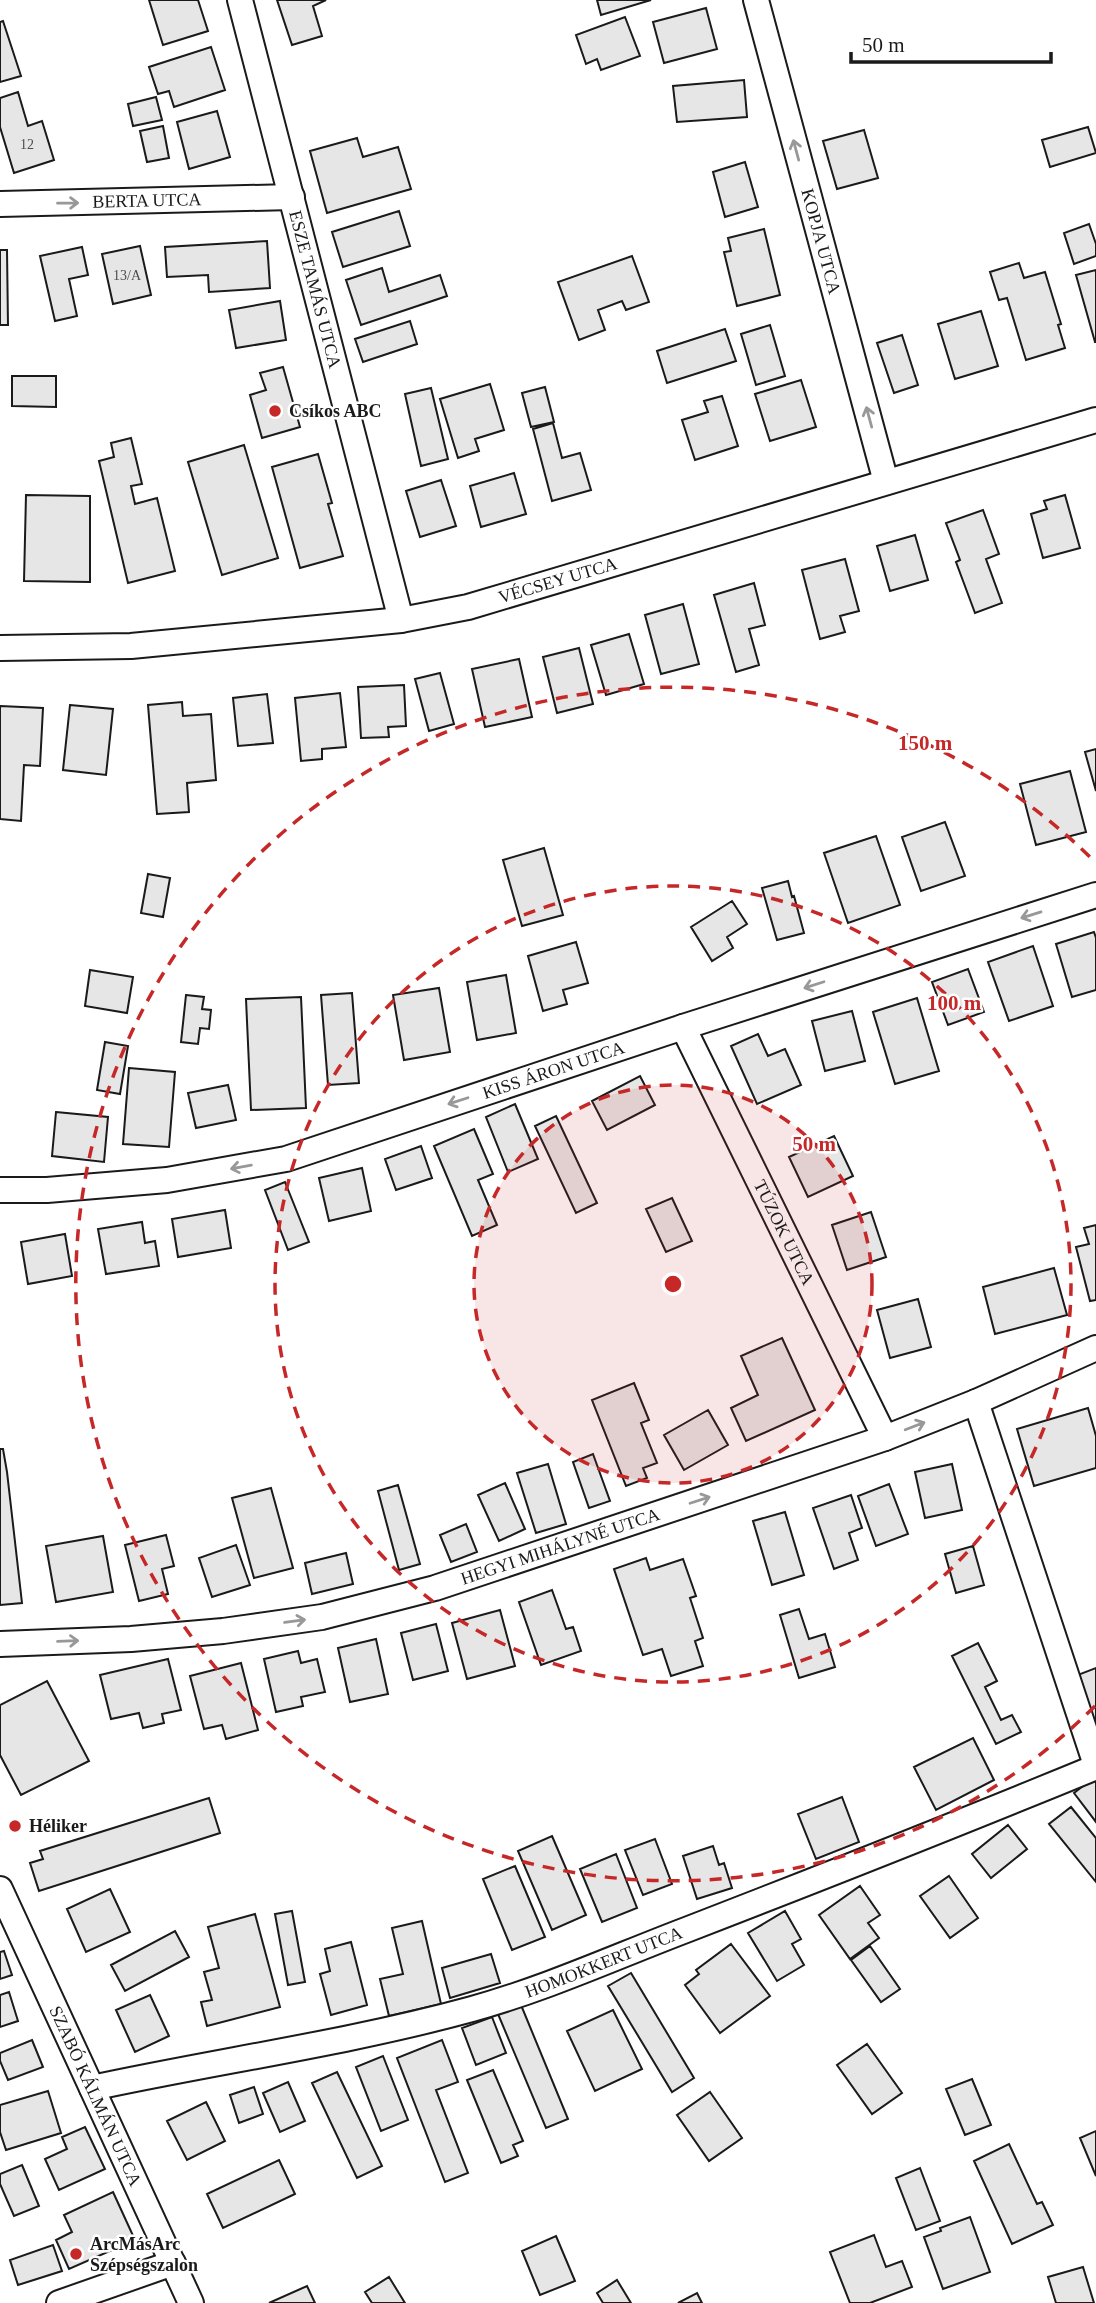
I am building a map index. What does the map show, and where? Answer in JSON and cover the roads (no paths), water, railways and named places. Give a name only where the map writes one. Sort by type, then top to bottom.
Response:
[{"type":"street","name":"ESZE TAMÁS UTCA","points":[[240,0],[401,620]]},
{"type":"street","name":"KOPJA UTCA","points":[[756,0],[887,482]]},
{"type":"street","name":"BERTA UTCA","points":[[0,204],[292,197]]},
{"type":"street","name":"VÉCSEY UTCA","points":[[0,648],[131,646],[401,620],[468,607],[1096,420]]},
{"type":"street","name":"KISS ÁRON UTCA","points":[[0,1190],[47,1190],[167,1180],[286,1159],[682,1027],[1096,895]]},
{"type":"street","name":"TÚZOK UTCA","points":[[682,1027],[885,1437]]},
{"type":"street","name":"HEGYI MIHÁLYNÉ UTCA","points":[[0,1644],[131,1639],[223,1631],[322,1617],[435,1588],[885,1437],[976,1402],[1096,1348]]},
{"type":"street","points":[[976,1402],[1096,1766]]},
{"type":"street","name":"HOMOKKERT UTCA","points":[[92,2088],[324,2042],[474,2008],[532,1989],[856,1865],[1096,1766]]},
{"type":"street","name":"SZABÓ KÁLMÁN UTCA","points":[[0,1889],[191,2303]]},
{"type":"street","points":[[59,2303],[173,2263]]},
{"type":"place","name":"Csíkos ABC","points":[[275,411]]},
{"type":"place","name":"Héliker","points":[[15,1826]]},
{"type":"place","name":"ArcMásArc Szépségszalon","points":[[76,2254]]}]
